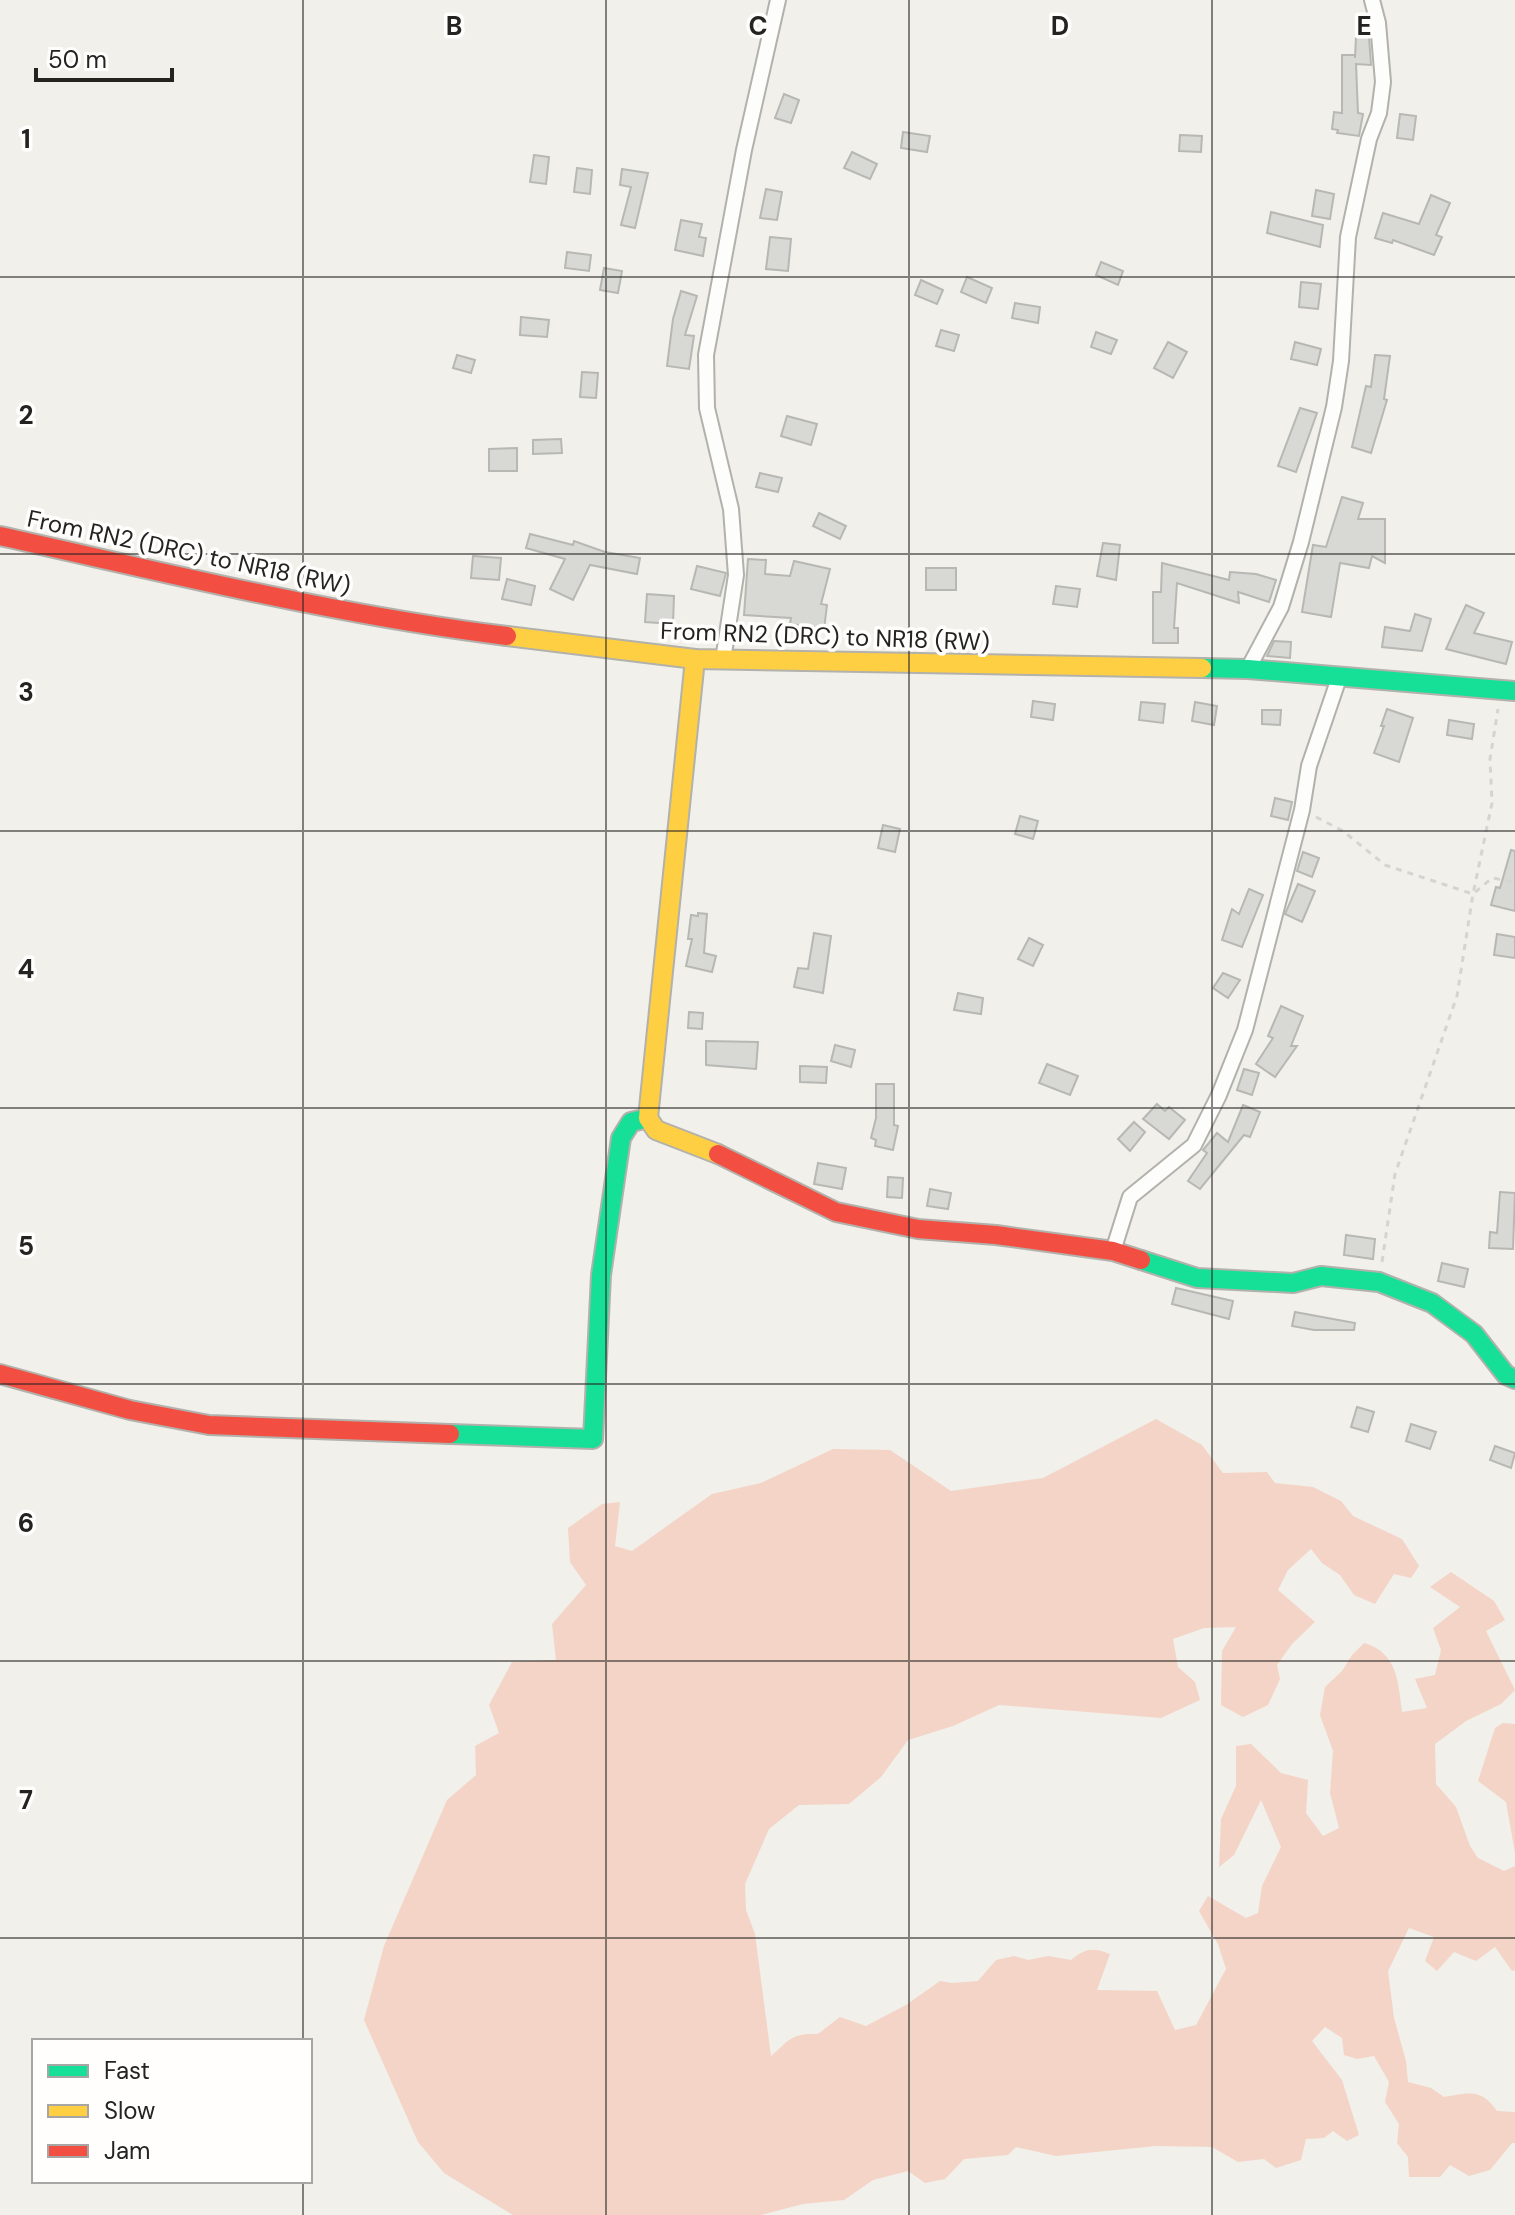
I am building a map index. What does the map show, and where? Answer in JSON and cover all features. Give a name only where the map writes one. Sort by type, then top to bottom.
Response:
[{"type":"street","points":[[723,660],[736,575],[731,509],[707,408],[706,355],[744,150],[778,0]]},
{"type":"street","points":[[1248,669],[1281,607],[1301,542],[1334,407],[1341,361],[1348,237],[1369,139],[1379,113],[1383,82],[1378,23],[1372,0]]},
{"type":"street","name":"From RN2 (DRC) to NR18 (RW)","points":[[0,536],[298,601],[450,629],[695,659],[1248,669],[1508,690]]},
{"type":"street","points":[[695,659],[671,868],[648,1118],[656,1130],[726,1157],[836,1212],[918,1229],[996,1235],[1113,1251],[1197,1278],[1293,1283],[1321,1276],[1379,1282],[1432,1303],[1474,1334],[1506,1375],[1515,1379]]},
{"type":"street","points":[[1113,1251],[1130,1197],[1194,1145],[1219,1095],[1245,1030],[1302,810],[1309,766],[1339,678]]},
{"type":"street","points":[[0,1374],[130,1410],[209,1425],[593,1439],[601,1275],[621,1138],[631,1122],[648,1118]]},
{"type":"path","points":[[1379,1282],[1395,1174],[1457,996],[1473,894],[1492,803],[1490,759],[1508,690]]},
{"type":"path","points":[[1302,810],[1343,831],[1385,865],[1473,894]]},
{"type":"path","points":[[1473,894],[1492,878],[1515,882]]},
{"type":"shaded area","points":[[1156,1419],[1202,1445],[1223,1473],[1267,1472],[1275,1483],[1313,1487],[1341,1501],[1353,1516],[1402,1539],[1419,1566],[1411,1578],[1394,1574],[1375,1604],[1354,1595],[1340,1575],[1322,1563],[1311,1549],[1288,1570],[1278,1590],[1315,1622],[1292,1644],[1277,1665],[1280,1679],[1268,1705],[1243,1717],[1221,1705],[1222,1651],[1236,1627],[1204,1628],[1173,1639],[1178,1667],[1195,1682],[1200,1700],[1161,1718],[999,1705],[953,1726],[908,1740],[881,1777],[849,1804],[799,1805],[769,1829],[745,1884],[746,1910],[755,1934],[771,2056],[791,2039],[818,2034],[840,2017],[866,2026],[906,2005],[940,1981],[978,1981],[996,1960],[1014,1956],[1028,1960],[1048,1956],[1071,1960],[1089,1950],[1110,1954],[1097,1990],[1157,1991],[1175,2030],[1196,2025],[1226,1969],[1218,1944],[1199,1911],[1208,1896],[1246,1918],[1258,1913],[1262,1886],[1281,1847],[1261,1800],[1234,1855],[1219,1867],[1221,1819],[1236,1786],[1236,1746],[1251,1744],[1281,1773],[1308,1780],[1306,1813],[1323,1836],[1339,1828],[1330,1793],[1333,1751],[1320,1715],[1325,1687],[1364,1643],[1390,1661],[1397,1680],[1402,1712],[1427,1708],[1415,1679],[1435,1675],[1441,1650],[1433,1628],[1460,1607],[1430,1587],[1451,1572],[1494,1601],[1505,1620],[1486,1631],[1515,1690],[1501,1704],[1466,1721],[1435,1744],[1436,1784],[1456,1807],[1470,1846],[1478,1858],[1504,1871],[1515,1866],[1515,1970],[1512,1971],[1495,1947],[1476,1961],[1454,1952],[1437,1971],[1425,1961],[1434,1937],[1409,1928],[1388,1971],[1394,2018],[1406,2061],[1408,2082],[1431,2088],[1444,2097],[1480,2095],[1497,2111],[1515,2112],[1515,2143],[1490,2170],[1469,2176],[1450,2165],[1440,2177],[1409,2177],[1408,2157],[1397,2143],[1399,2124],[1385,2102],[1389,2082],[1374,2056],[1357,2059],[1344,2055],[1342,2038],[1325,2027],[1312,2041],[1342,2080],[1359,2135],[1347,2141],[1333,2131],[1324,2138],[1306,2139],[1301,2160],[1276,2168],[1264,2159],[1238,2162],[1212,2147],[1156,2146],[1056,2156],[1016,2147],[1008,2155],[964,2159],[945,2179],[925,2183],[908,2171],[873,2180],[844,2200],[803,2204],[761,2215],[513,2215],[444,2173],[418,2142],[364,2020],[384,1946],[447,1800],[476,1775],[475,1746],[499,1733],[489,1705],[512,1662],[556,1660],[552,1624],[586,1585],[570,1562],[568,1528],[602,1504],[620,1502],[615,1546],[632,1551],[712,1494],[761,1483],[833,1449],[890,1450],[951,1491],[1043,1478]]},
{"type":"shaded area","points":[[1503,1723],[1515,1724],[1515,1853],[1506,1802],[1478,1781],[1495,1728]]},
{"type":"building","points":[[1356,36],[1369,37],[1371,65],[1356,64],[1358,113],[1363,114],[1359,136],[1337,133],[1338,130],[1332,129],[1334,112],[1342,113],[1342,55],[1355,55],[1355,58]]},
{"type":"building","points":[[784,94],[799,100],[791,123],[775,118]]},
{"type":"building","points":[[1400,114],[1416,116],[1413,140],[1397,138]]},
{"type":"building","points":[[903,132],[930,136],[927,152],[901,148]]},
{"type":"building","points":[[1180,135],[1202,136],[1201,152],[1179,151]]},
{"type":"building","points":[[852,152],[877,164],[870,179],[844,168]]},
{"type":"building","points":[[534,155],[549,157],[546,184],[530,182]]},
{"type":"building","points":[[577,168],[592,170],[590,194],[574,192]]},
{"type":"building","points":[[622,169],[648,173],[635,228],[621,225],[631,187],[620,185]]},
{"type":"building","points":[[766,189],[782,192],[777,220],[760,218]]},
{"type":"building","points":[[1316,190],[1334,194],[1330,219],[1312,216]]},
{"type":"building","points":[[1431,195],[1450,203],[1436,235],[1442,237],[1434,255],[1393,240],[1392,243],[1375,238],[1383,213],[1419,224]]},
{"type":"building","points":[[1271,212],[1323,225],[1320,247],[1267,233]]},
{"type":"building","points":[[681,220],[702,224],[699,237],[706,238],[703,256],[675,250]]},
{"type":"building","points":[[770,237],[791,239],[788,271],[766,269]]},
{"type":"building","points":[[567,252],[591,255],[589,271],[565,268]]},
{"type":"building","points":[[1101,262],[1123,271],[1118,285],[1096,275]]},
{"type":"building","points":[[604,268],[622,271],[618,293],[600,290]]},
{"type":"building","points":[[967,277],[992,288],[986,303],[961,292]]},
{"type":"building","points":[[921,280],[943,290],[937,304],[915,295]]},
{"type":"building","points":[[1301,282],[1321,284],[1318,309],[1299,307]]},
{"type":"building","points":[[681,291],[697,296],[685,335],[694,336],[689,369],[667,366],[673,319]]},
{"type":"building","points":[[1015,303],[1040,307],[1038,323],[1012,318]]},
{"type":"building","points":[[521,317],[549,320],[547,337],[520,335]]},
{"type":"building","points":[[941,330],[959,335],[954,351],[936,346]]},
{"type":"building","points":[[1096,332],[1117,340],[1111,354],[1091,347]]},
{"type":"building","points":[[1168,342],[1187,352],[1173,378],[1154,368]]},
{"type":"building","points":[[1295,342],[1321,349],[1317,365],[1291,359]]},
{"type":"building","points":[[457,355],[475,360],[471,373],[453,368]]},
{"type":"building","points":[[1375,355],[1390,356],[1384,399],[1387,400],[1371,453],[1352,447],[1366,386],[1371,387]]},
{"type":"building","points":[[582,372],[598,373],[596,398],[580,397]]},
{"type":"building","points":[[1300,408],[1317,413],[1296,472],[1278,466]]},
{"type":"building","points":[[787,416],[817,424],[811,445],[781,436]]},
{"type":"building","points":[[561,439],[562,453],[533,454],[533,440]]},
{"type":"building","points":[[517,448],[517,471],[489,471],[489,449]]},
{"type":"building","points":[[760,473],[782,478],[778,492],[756,487]]},
{"type":"building","points":[[1342,497],[1363,503],[1358,519],[1385,519],[1385,563],[1372,556],[1369,568],[1340,563],[1331,617],[1302,612],[1313,545],[1326,547]]},
{"type":"building","points":[[819,513],[846,526],[840,539],[813,526]]},
{"type":"building","points":[[530,534],[573,545],[574,541],[605,552],[640,558],[637,574],[590,565],[573,600],[550,589],[565,559],[526,548]]},
{"type":"building","points":[[1103,543],[1120,545],[1116,580],[1097,576]]},
{"type":"building","points":[[473,556],[501,558],[499,580],[471,578]]},
{"type":"building","points":[[748,559],[766,560],[765,574],[790,576],[794,561],[830,569],[821,604],[827,605],[824,629],[790,624],[791,618],[744,615]]},
{"type":"building","points":[[1162,563],[1229,580],[1230,572],[1256,574],[1276,580],[1269,602],[1238,592],[1239,603],[1177,583],[1174,628],[1178,628],[1178,643],[1153,643],[1153,592],[1161,592]]},
{"type":"building","points":[[697,566],[726,573],[720,596],[691,589]]},
{"type":"building","points":[[926,568],[956,568],[956,590],[926,590]]},
{"type":"building","points":[[507,579],[535,586],[531,605],[502,599]]},
{"type":"building","points":[[1056,586],[1080,589],[1077,607],[1053,604]]},
{"type":"building","points":[[647,594],[674,596],[673,624],[645,622]]},
{"type":"building","points":[[1466,605],[1484,613],[1474,633],[1512,642],[1506,664],[1446,649]]},
{"type":"building","points":[[1415,614],[1431,619],[1422,651],[1382,647],[1385,627],[1410,631]]},
{"type":"building","points":[[1274,641],[1291,642],[1290,658],[1267,656]]},
{"type":"building","points":[[1033,701],[1055,704],[1053,720],[1031,717]]},
{"type":"building","points":[[1141,702],[1165,704],[1163,723],[1139,720]]},
{"type":"building","points":[[1195,702],[1217,706],[1214,725],[1192,721]]},
{"type":"building","points":[[1387,709],[1413,718],[1399,762],[1374,753]]},
{"type":"building","points":[[1262,710],[1281,710],[1280,725],[1262,724]]},
{"type":"building","points":[[1449,720],[1474,724],[1472,739],[1447,735]]},
{"type":"building","points":[[1275,798],[1292,802],[1288,820],[1271,816]]},
{"type":"building","points":[[1020,816],[1038,821],[1033,839],[1015,834]]},
{"type":"building","points":[[883,825],[900,829],[895,852],[878,848]]},
{"type":"building","points":[[1511,850],[1515,851],[1515,911],[1491,905],[1496,887],[1500,888]]},
{"type":"building","points":[[1303,852],[1319,858],[1312,877],[1297,871]]},
{"type":"building","points":[[1298,884],[1315,891],[1302,922],[1285,914]]},
{"type":"building","points":[[1249,889],[1263,895],[1242,947],[1222,940],[1232,909],[1239,914]]},
{"type":"building","points":[[698,913],[707,914],[704,953],[716,956],[712,972],[686,966],[692,939],[688,939],[691,915],[698,916]]},
{"type":"building","points":[[814,933],[831,936],[823,993],[794,987],[798,968],[808,969]]},
{"type":"building","points":[[1497,934],[1515,937],[1515,958],[1494,955]]},
{"type":"building","points":[[1029,938],[1043,945],[1033,966],[1018,959]]},
{"type":"building","points":[[1223,973],[1240,980],[1228,998],[1213,988]]},
{"type":"building","points":[[958,993],[983,998],[981,1014],[954,1010]]},
{"type":"building","points":[[1281,1006],[1303,1016],[1291,1046],[1297,1046],[1275,1077],[1256,1064],[1273,1038],[1268,1036]]},
{"type":"building","points":[[689,1012],[703,1013],[702,1029],[688,1028]]},
{"type":"building","points":[[706,1041],[758,1042],[756,1069],[706,1065]]},
{"type":"building","points":[[835,1045],[855,1050],[851,1067],[831,1061]]},
{"type":"building","points":[[1047,1064],[1078,1076],[1070,1095],[1039,1083]]},
{"type":"building","points":[[800,1066],[827,1067],[826,1083],[800,1082]]},
{"type":"building","points":[[1244,1069],[1259,1073],[1252,1095],[1237,1090]]},
{"type":"building","points":[[876,1084],[894,1084],[894,1125],[898,1126],[893,1150],[875,1146],[876,1140],[871,1138],[876,1118]]},
{"type":"building","points":[[1157,1104],[1165,1111],[1169,1107],[1185,1120],[1169,1139],[1143,1119]]},
{"type":"building","points":[[1243,1105],[1260,1112],[1250,1137],[1244,1135],[1200,1189],[1188,1181],[1207,1153],[1203,1150],[1217,1133],[1228,1142]]},
{"type":"building","points":[[1134,1122],[1145,1132],[1130,1151],[1118,1139]]},
{"type":"building","points":[[818,1163],[846,1168],[842,1189],[814,1184]]},
{"type":"building","points":[[888,1177],[903,1178],[902,1198],[887,1197]]},
{"type":"building","points":[[930,1189],[951,1193],[948,1209],[927,1206]]},
{"type":"building","points":[[1500,1192],[1515,1193],[1513,1249],[1489,1248],[1490,1232],[1497,1233]]},
{"type":"building","points":[[1346,1235],[1375,1239],[1373,1259],[1344,1255]]},
{"type":"building","points":[[1442,1263],[1468,1269],[1464,1287],[1438,1281]]},
{"type":"building","points":[[1176,1288],[1233,1301],[1229,1319],[1172,1304]]},
{"type":"building","points":[[1295,1312],[1355,1323],[1354,1330],[1314,1330],[1292,1326]]},
{"type":"building","points":[[1357,1407],[1374,1412],[1368,1432],[1351,1427]]},
{"type":"building","points":[[1411,1424],[1436,1432],[1430,1449],[1406,1441]]},
{"type":"building","points":[[1495,1446],[1515,1453],[1511,1468],[1490,1460]]},
{"type":"traffic: fast","points":[[1202,668],[1515,691]]},
{"type":"traffic: fast","points":[[450,1434],[593,1439],[601,1275],[621,1138],[631,1122],[648,1118]]},
{"type":"traffic: fast","points":[[1141,1260],[1197,1278],[1293,1283],[1321,1276],[1379,1282],[1432,1303],[1474,1334],[1506,1375],[1515,1379]]},
{"type":"traffic: slow","points":[[507,636],[695,659],[1202,668]]},
{"type":"traffic: slow","points":[[695,659],[648,1118],[656,1130],[718,1154]]},
{"type":"traffic: jam","points":[[0,536],[316,605],[507,636]]},
{"type":"traffic: jam","points":[[718,1154],[836,1212],[918,1229],[996,1235],[1113,1251],[1141,1260]]},
{"type":"traffic: jam","points":[[0,1374],[130,1410],[209,1425],[450,1434]]}]
